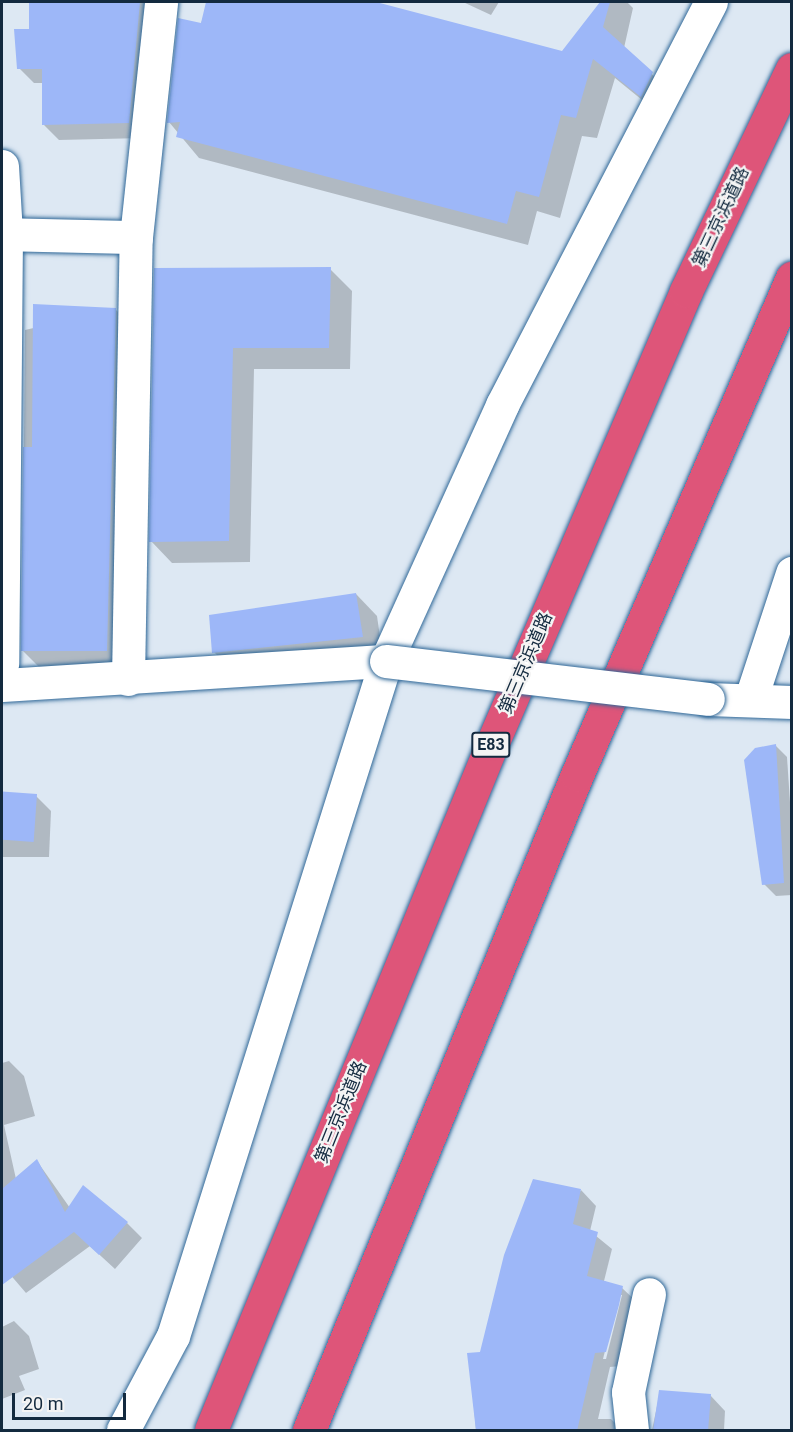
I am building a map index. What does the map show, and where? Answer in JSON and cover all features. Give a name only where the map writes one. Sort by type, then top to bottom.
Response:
[{"type":"highway","name":"第三京浜道路","points":[[211,1431],[496,733],[686,291],[792,69]]},
{"type":"highway","points":[[309,1431],[577,774],[792,278]]},
{"type":"street","points":[[128,679],[136,237],[161,2]]},
{"type":"street","points":[[123,1431],[173,1336],[386,661],[502,405],[711,2]]},
{"type":"street","points":[[2,166],[4,234],[2,663]]},
{"type":"street","points":[[4,234],[136,237]]},
{"type":"street","points":[[751,698],[792,573]]},
{"type":"street","points":[[2,685],[128,679],[386,661],[708,699],[751,698],[792,702]]},
{"type":"street","points":[[632,1431],[628,1392],[649,1294]]},
{"type":"building","points":[[29,2],[140,2],[129,123],[42,125],[42,69],[17,69],[14,29],[29,29]]},
{"type":"building","points":[[206,2],[376,2],[562,51],[600,2],[610,2],[603,27],[653,72],[641,97],[593,59],[576,118],[561,115],[539,197],[516,191],[507,224],[176,137],[180,122],[167,123],[178,18],[201,23]]},
{"type":"building","points":[[331,267],[329,348],[233,348],[229,541],[149,542],[154,268]]},
{"type":"building","points":[[33,304],[116,308],[107,651],[21,651],[23,447],[32,447]]},
{"type":"building","points":[[356,593],[363,637],[212,653],[209,615]]},
{"type":"building","points":[[776,744],[784,883],[762,885],[744,760],[755,748]]},
{"type":"building","points":[[2,792],[37,794],[34,842],[2,840]]},
{"type":"building","points":[[37,1159],[65,1212],[83,1185],[128,1222],[99,1255],[74,1232],[2,1285],[2,1189]]},
{"type":"building","points":[[533,1179],[581,1189],[573,1224],[598,1232],[587,1276],[623,1286],[619,1305],[606,1352],[595,1353],[577,1431],[476,1431],[467,1353],[480,1352],[504,1255]]},
{"type":"building","points":[[659,1390],[711,1394],[708,1431],[653,1431]]}]
